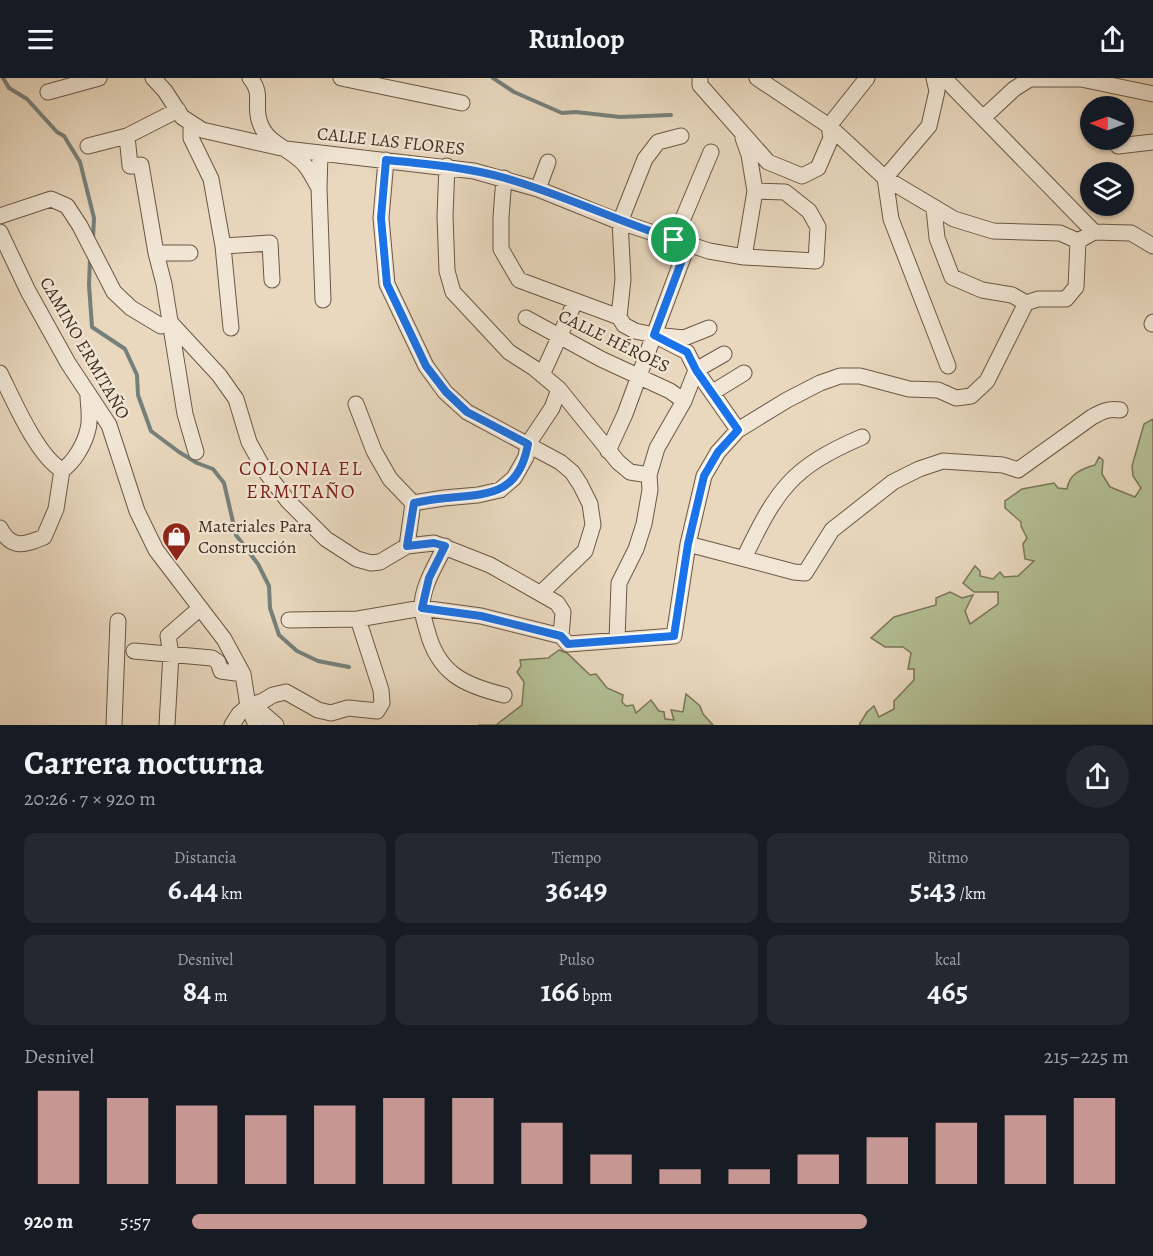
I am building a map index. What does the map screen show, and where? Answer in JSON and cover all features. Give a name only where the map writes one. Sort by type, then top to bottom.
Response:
[{"type":"street","points":[[48,92],[99,78]]},
{"type":"street","name":"CALLE LAS FLORES","points":[[153,78],[182,117],[202,130],[286,149],[447,166],[504,178],[620,222],[709,251],[744,257],[816,261],[818,227],[809,211],[785,192],[756,191]]},
{"type":"street","points":[[340,78],[462,103]]},
{"type":"street","points":[[700,78],[699,85],[768,162],[802,176],[818,168],[831,138],[829,126],[867,78]]},
{"type":"street","points":[[757,78],[829,126],[885,178],[934,209],[983,229],[1060,233],[1078,241]]},
{"type":"street","points":[[934,78],[937,91],[929,126],[885,178],[891,219],[948,366]]},
{"type":"street","points":[[944,78],[1094,232]]},
{"type":"street","points":[[984,117],[1014,89],[1030,79],[1081,78],[1128,84],[1153,94]]},
{"type":"street","points":[[259,81],[259,122],[272,142],[286,149],[304,164],[319,188]]},
{"type":"street","points":[[88,146],[127,136],[178,110]]},
{"type":"street","points":[[191,124],[191,138],[211,179],[223,246],[231,328]]},
{"type":"street","points":[[740,129],[749,154],[756,191],[744,257]]},
{"type":"street","points":[[127,136],[130,166],[141,165],[156,254],[164,284],[185,414],[196,452]]},
{"type":"street","points":[[681,136],[658,142],[645,159],[620,222],[623,279],[619,317],[624,325],[635,331],[654,335],[684,338],[709,328]]},
{"type":"street","points":[[1134,144],[1153,142]]},
{"type":"street","points":[[608,450],[654,335],[681,242],[711,152]]},
{"type":"street","points":[[320,153],[323,300]]},
{"type":"street","points":[[386,160],[381,218],[387,284],[426,366],[446,392],[467,412],[560,462],[572,472],[590,504],[592,525],[585,551],[541,593]]},
{"type":"street","points":[[538,189],[548,162]]},
{"type":"street","points":[[447,166],[445,216],[447,271],[453,292],[509,352],[559,389],[608,450],[630,472],[649,475]]},
{"type":"street","points":[[504,178],[501,249],[519,280],[619,317]]},
{"type":"street","points":[[0,216],[51,199],[67,206],[114,292],[131,308],[161,326],[170,322]]},
{"type":"street","points":[[934,209],[937,238],[952,277],[982,290],[1012,295],[1026,303]]},
{"type":"street","name":"CAMINO ERMITAÑO","points":[[0,232],[28,291],[68,363],[109,425],[137,511],[156,550],[224,639],[243,674],[248,706],[256,725]]},
{"type":"street","points":[[1078,241],[1094,232],[1131,233],[1153,246]]},
{"type":"street","points":[[289,620],[358,619],[422,608],[481,616],[561,636],[568,644],[674,636],[688,544],[704,476],[718,452],[738,430],[795,396],[840,376],[860,375],[909,389],[938,390],[956,398],[971,396],[987,381],[1026,303],[1038,299],[1066,299],[1076,287],[1078,241]]},
{"type":"street","points":[[223,246],[270,243],[272,280]]},
{"type":"street","points":[[156,254],[190,253]]},
{"type":"street","points":[[543,375],[574,302]]},
{"type":"street","name":"CALLE HÉROES","points":[[526,318],[559,337],[670,391],[684,402]]},
{"type":"street","points":[[170,322],[219,375],[236,399],[249,442],[265,471],[288,501],[326,539],[357,559],[371,563],[380,562],[407,546],[434,543],[445,546],[490,565],[557,603],[563,612],[561,636]]},
{"type":"street","points":[[654,335],[687,352],[696,370],[738,430]]},
{"type":"street","points":[[617,640],[619,583],[636,549],[644,524],[650,490],[649,475],[657,448],[684,402],[696,370],[724,354]]},
{"type":"street","points":[[0,373],[29,429],[54,465],[62,470]]},
{"type":"street","points":[[713,392],[744,373]]},
{"type":"street","points":[[414,503],[500,490],[514,478],[526,457],[528,444],[552,408],[559,389]]},
{"type":"street","points":[[1,536],[15,544],[23,545],[44,537],[56,509],[62,470],[67,467],[80,449],[88,429],[88,395]]},
{"type":"street","points":[[356,404],[374,451],[390,479],[414,503]]},
{"type":"street","points":[[688,544],[794,572],[806,573],[832,530],[893,482],[919,469],[944,461],[1003,465],[1018,470],[1092,417],[1103,411],[1120,410]]},
{"type":"street","points":[[744,558],[768,510],[798,473],[834,449],[862,437]]},
{"type":"street","points":[[407,546],[414,503]]},
{"type":"street","points":[[445,546],[429,578],[422,608],[429,639],[437,658],[450,672],[477,687],[504,695]]},
{"type":"street","points":[[167,725],[171,654],[168,636],[199,609]]},
{"type":"street","points":[[232,725],[248,706],[286,692],[318,710],[331,713],[348,708],[377,711],[382,703],[381,690],[358,619]]},
{"type":"street","points":[[114,725],[118,621]]},
{"type":"street","points":[[134,651],[212,658],[218,662],[221,671],[243,674]]},
{"type":"street","points":[[248,706],[261,712],[276,725]]},
{"type":"green space","points":[[1153,419],[1153,725],[859,725],[874,706],[879,717],[894,709],[894,701],[914,680],[914,669],[908,669],[911,653],[903,647],[885,647],[871,638],[894,617],[936,605],[936,598],[950,592],[962,598],[973,595],[965,611],[970,624],[998,604],[998,592],[974,592],[963,583],[975,566],[980,571],[980,576],[993,579],[1000,572],[1004,577],[1018,576],[1034,561],[1025,559],[1023,544],[1027,538],[1021,522],[1005,508],[1005,501],[1022,489],[1054,483],[1058,488],[1067,489],[1073,476],[1095,465],[1099,457],[1103,460],[1102,474],[1110,487],[1135,497],[1141,488],[1133,476],[1132,466],[1144,424]]},
{"type":"green space","points":[[559,650],[567,653],[590,675],[596,674],[607,688],[623,695],[622,702],[626,706],[633,705],[636,713],[651,700],[659,711],[664,712],[665,719],[674,720],[671,710],[683,712],[686,694],[700,706],[703,714],[713,725],[496,725],[522,705],[524,682],[517,672],[521,666],[520,660],[548,658]]},
{"type":"waterway","points":[[3,78],[9,88],[27,99],[57,132],[64,136],[80,162],[94,218],[93,239]]},
{"type":"waterway","points":[[493,78],[514,92],[562,113],[576,112],[620,117],[671,115]]},
{"type":"waterway","points":[[90,258],[92,327],[125,349],[137,375],[138,395],[151,431],[179,452],[213,469],[224,483],[236,535],[258,564],[269,586],[270,608],[279,635],[297,651],[318,661],[349,667]]},
{"type":"place","name":"Materiales Para Construcción","points":[[177,562]]},
{"type":"district","name":"COLONIA EL ERMITAÑO","points":[[301,480]]},
{"type":"route","points":[[386,160],[447,166],[504,178],[674,240],[688,244],[654,335],[687,352],[696,370],[738,430],[718,452],[704,476],[688,544],[674,636],[568,644],[561,636],[481,616],[422,608],[429,578],[445,546],[434,543],[407,546],[414,503],[500,490],[514,478],[526,457],[528,444],[467,412],[446,392],[426,366],[387,284],[381,218],[386,160]]}]
